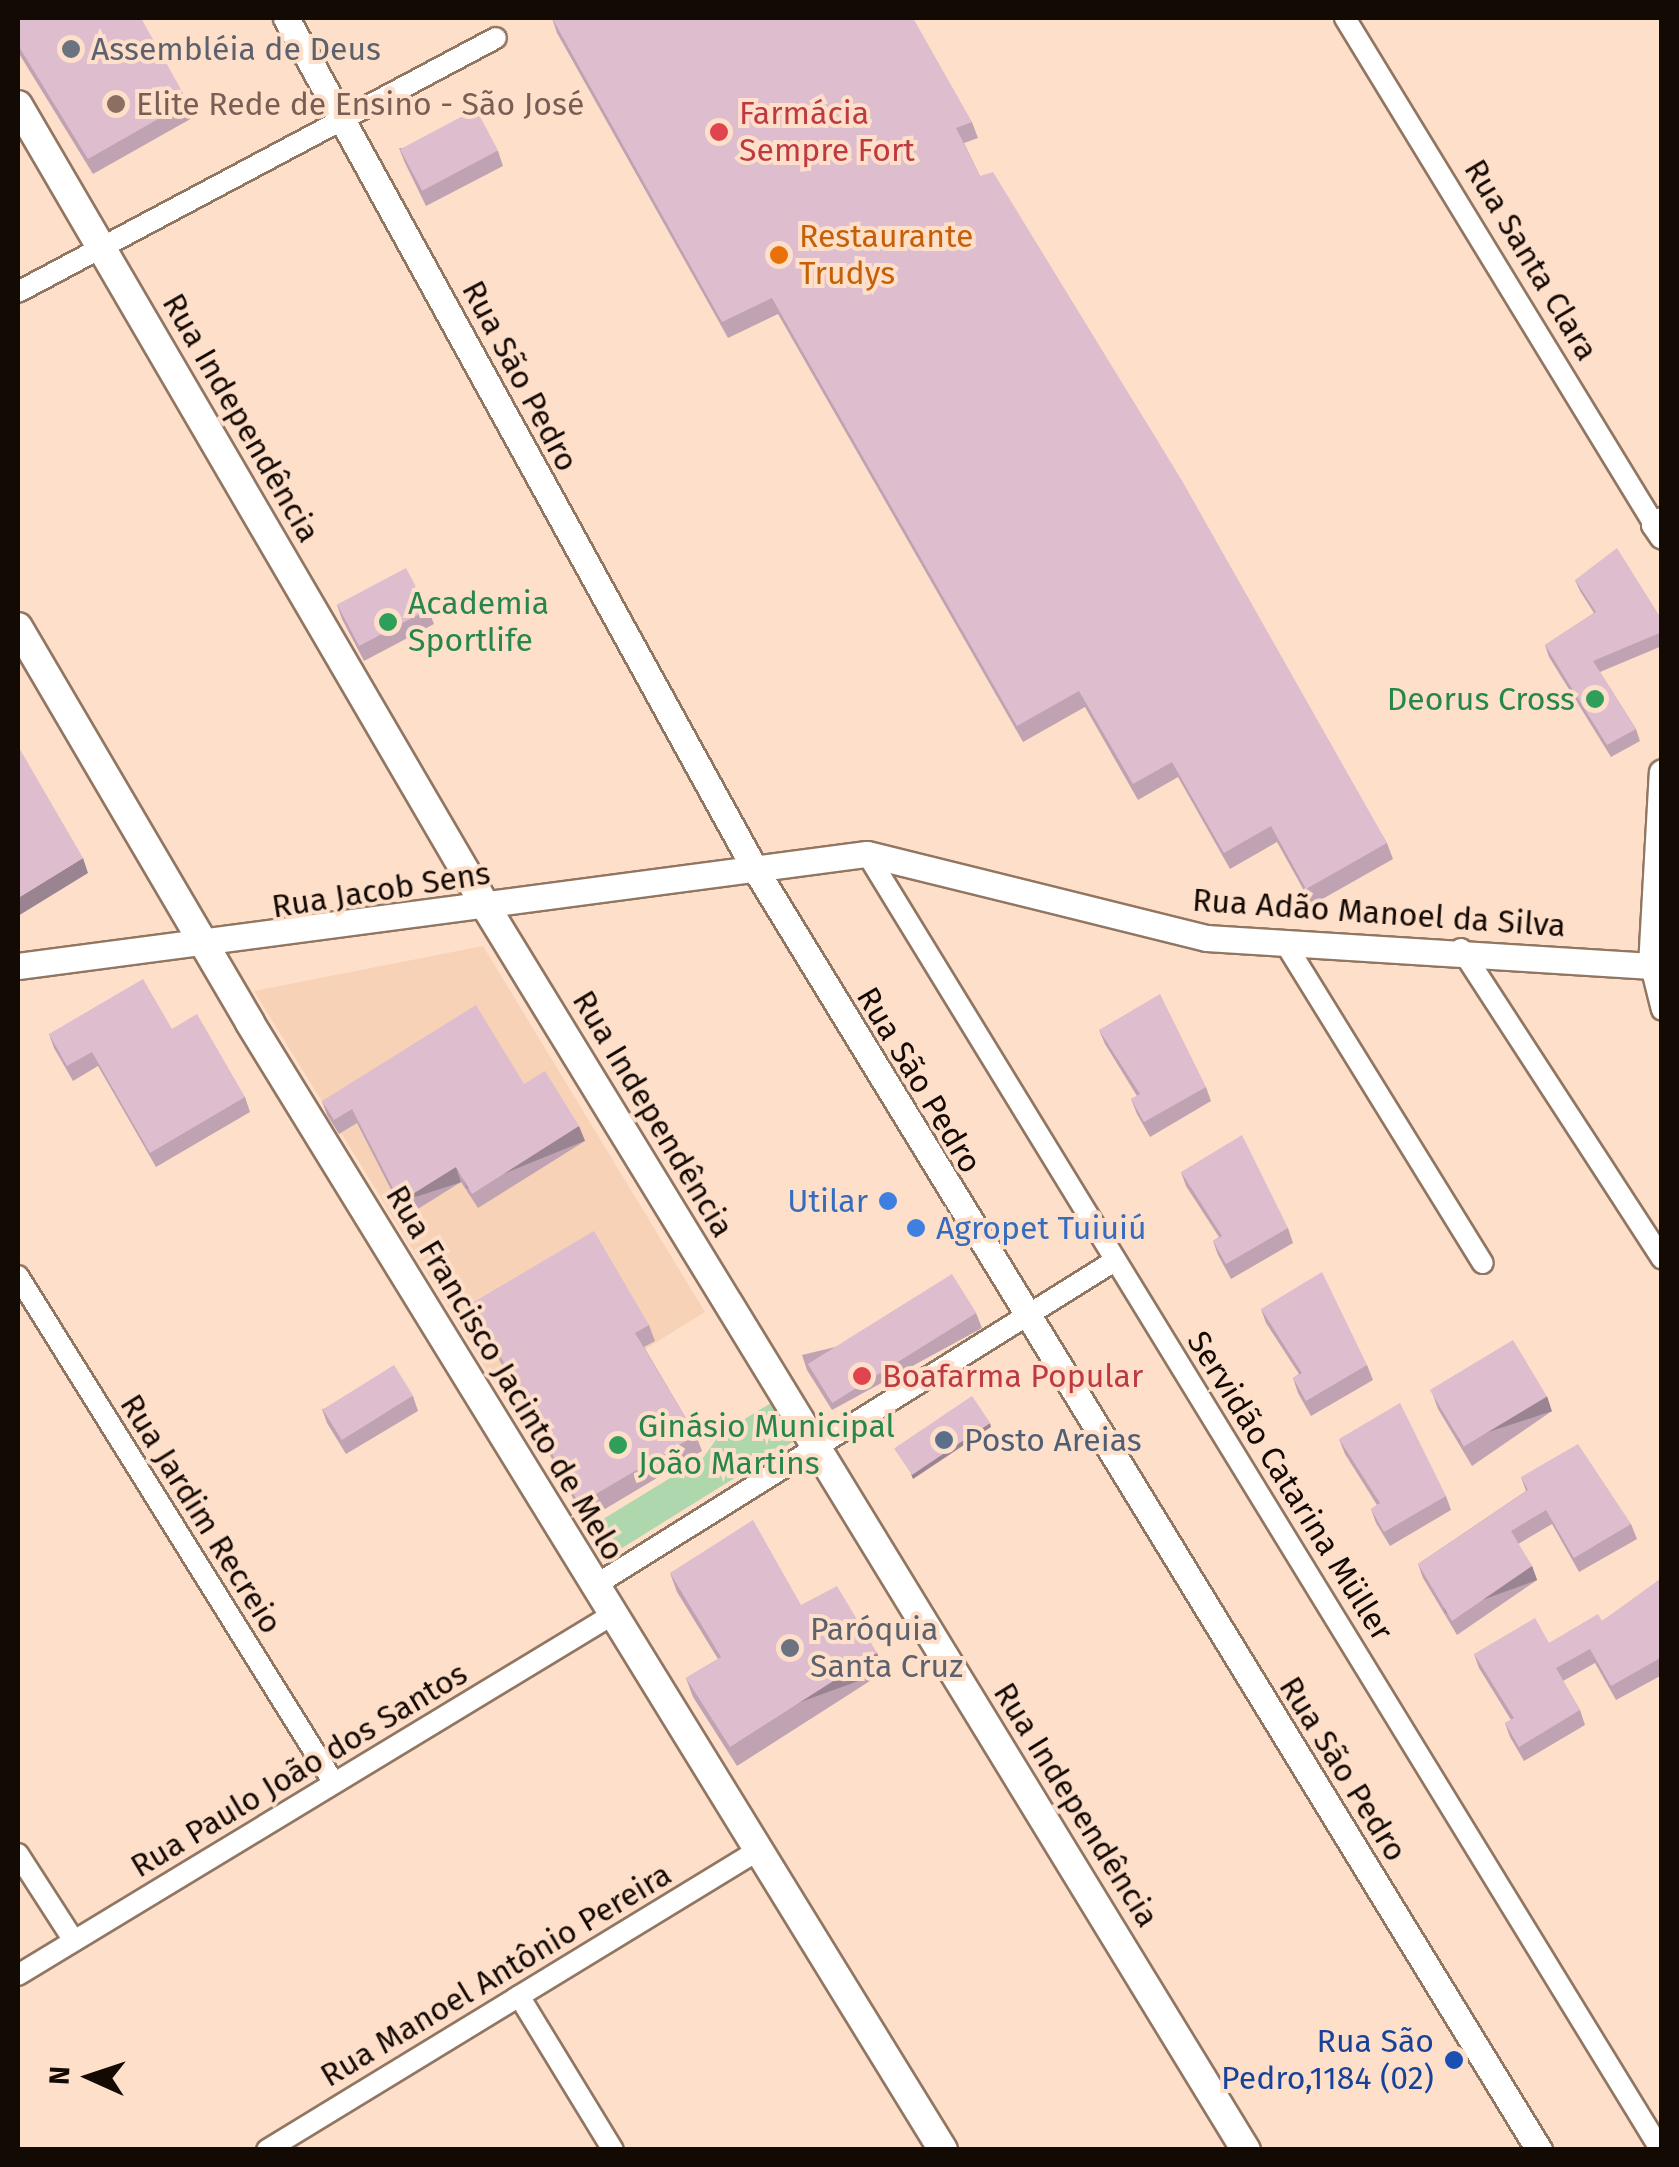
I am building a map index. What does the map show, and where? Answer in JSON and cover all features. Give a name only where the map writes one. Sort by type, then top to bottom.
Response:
[{"type":"main road","name":"Rua Independência","points":[[18,104],[486,907],[1246,2150]]},
{"type":"main road","name":"Rua Francisco Jacinto de Melo","points":[[18,626],[206,948],[612,1616],[943,2150]]},
{"type":"street","name":"Rua São Pedro","points":[[286,18],[752,864],[1024,1318],[1539,2150]]},
{"type":"street","name":"Rua Santa Clara","points":[[1345,18],[1659,527]]},
{"type":"street","points":[[18,292],[342,115],[496,38]]},
{"type":"street","points":[[1662,772],[1651,966],[1662,1010]]},
{"type":"street","name":"Rua Adão Manoel da Silva","points":[[752,864],[867,854],[1133,923],[1285,943],[1461,949],[1651,966]]},
{"type":"street","name":"Servidão Catarina Müller","points":[[867,854],[1661,2150]]},
{"type":"street","name":"Rua Jacob Sens","points":[[18,966],[206,948],[752,864]]},
{"type":"street","points":[[1285,943],[1483,1263]]},
{"type":"street","points":[[1461,949],[1662,1259]]},
{"type":"street","points":[[594,1586],[1116,1260]]},
{"type":"street","name":"Rua Jardim Recreio","points":[[18,1276],[334,1783]]},
{"type":"street","name":"Rua Paulo João dos Santos","points":[[18,1975],[612,1616]]},
{"type":"street","name":"Rua Manoel Antônio Pereira","points":[[267,2150],[299,2141],[519,1996],[757,1851]]},
{"type":"street","points":[[18,1854],[74,1941]]},
{"type":"street","points":[[519,1996],[614,2150]]},
{"type":"shaded area","points":[[483,946],[705,1312],[521,1426],[254,991]]},
{"type":"green space","points":[[771,1403],[794,1441],[606,1558],[590,1527],[703,1458],[720,1434]]},
{"type":"building","name":"Elite Rede de Ensino - São José","points":[[18,18],[141,18],[188,102],[88,159],[18,45]]},
{"type":"building","points":[[552,18],[913,18],[972,122],[956,128],[980,176],[993,172],[1181,479],[1387,843],[1306,889],[1271,826],[1224,853],[1172,762],[1133,784],[1079,691],[1017,726],[772,298],[722,322]]},
{"type":"building","points":[[476,109],[498,150],[422,191],[400,149]]},
{"type":"building","points":[[1617,548],[1662,620],[1662,632],[1593,661],[1636,729],[1607,745],[1545,645],[1596,612],[1575,580]]},
{"type":"building","name":"Academia Sportlife","points":[[406,568],[428,609],[359,646],[337,605]]},
{"type":"building","points":[[18,746],[83,858],[18,898]]},
{"type":"building","points":[[143,979],[172,1029],[197,1014],[245,1097],[150,1153],[92,1052],[67,1066],[49,1034]]},
{"type":"building","points":[[1160,994],[1206,1087],[1144,1122],[1131,1099],[1140,1094],[1099,1030]]},
{"type":"building","points":[[476,1005],[524,1084],[545,1071],[579,1126],[472,1194],[456,1167],[400,1202],[352,1109],[334,1120],[322,1101]]},
{"type":"building","points":[[1242,1135],[1288,1228],[1226,1264],[1213,1241],[1222,1236],[1181,1172]]},
{"type":"building","points":[[594,1231],[649,1325],[635,1333],[696,1435],[579,1504],[472,1303]]},
{"type":"building","points":[[1322,1272],[1367,1365],[1306,1401],[1293,1378],[1302,1373],[1261,1309]]},
{"type":"building","points":[[952,1274],[976,1313],[832,1403],[808,1364]]},
{"type":"building","points":[[1513,1340],[1547,1397],[1464,1447],[1430,1390]]},
{"type":"building","points":[[394,1365],[413,1396],[342,1440],[323,1410]]},
{"type":"building","name":"Posto Areias","points":[[972,1396],[990,1423],[912,1475],[894,1449]]},
{"type":"building","points":[[1400,1403],[1446,1496],[1384,1532],[1371,1509],[1380,1503],[1339,1439]]},
{"type":"building","points":[[1578,1444],[1631,1524],[1574,1558],[1546,1510],[1511,1531],[1532,1566],[1452,1621],[1418,1564],[1528,1490],[1521,1477]]},
{"type":"building","name":"Paróquia Santa Cruz","points":[[753,1520],[801,1605],[837,1586],[877,1653],[730,1747],[686,1678],[721,1657],[670,1573]]},
{"type":"building","points":[[1660,1579],[1662,1657],[1611,1686],[1590,1649],[1556,1668],[1580,1710],[1519,1747],[1505,1723],[1514,1718],[1474,1654],[1535,1618],[1549,1643],[1598,1614],[1602,1621]]},
{"type":"place","name":"Assembléia de Deus","points":[[71,49]]},
{"type":"place","name":"Elite Rede de Ensino - São José","points":[[116,104]]},
{"type":"place","name":"Farmácia Sempre Fort","points":[[719,132]]},
{"type":"place","name":"Restaurante Trudys","points":[[779,255]]},
{"type":"place","name":"Academia Sportlife","points":[[388,622]]},
{"type":"place","name":"Deorus Cross","points":[[1595,699]]},
{"type":"place","name":"Utilar","points":[[888,1201]]},
{"type":"place","name":"Agropet Tuiuiú","points":[[916,1228]]},
{"type":"place","name":"Boafarma Popular","points":[[862,1376]]},
{"type":"place","name":"Posto Areias","points":[[944,1440]]},
{"type":"place","name":"Ginásio Municipal João Martins","points":[[618,1445]]},
{"type":"place","name":"Paróquia Santa Cruz","points":[[790,1648]]},
{"type":"place","name":"Rua São Pedro,1184 (02)","points":[[1454,2060]]}]
